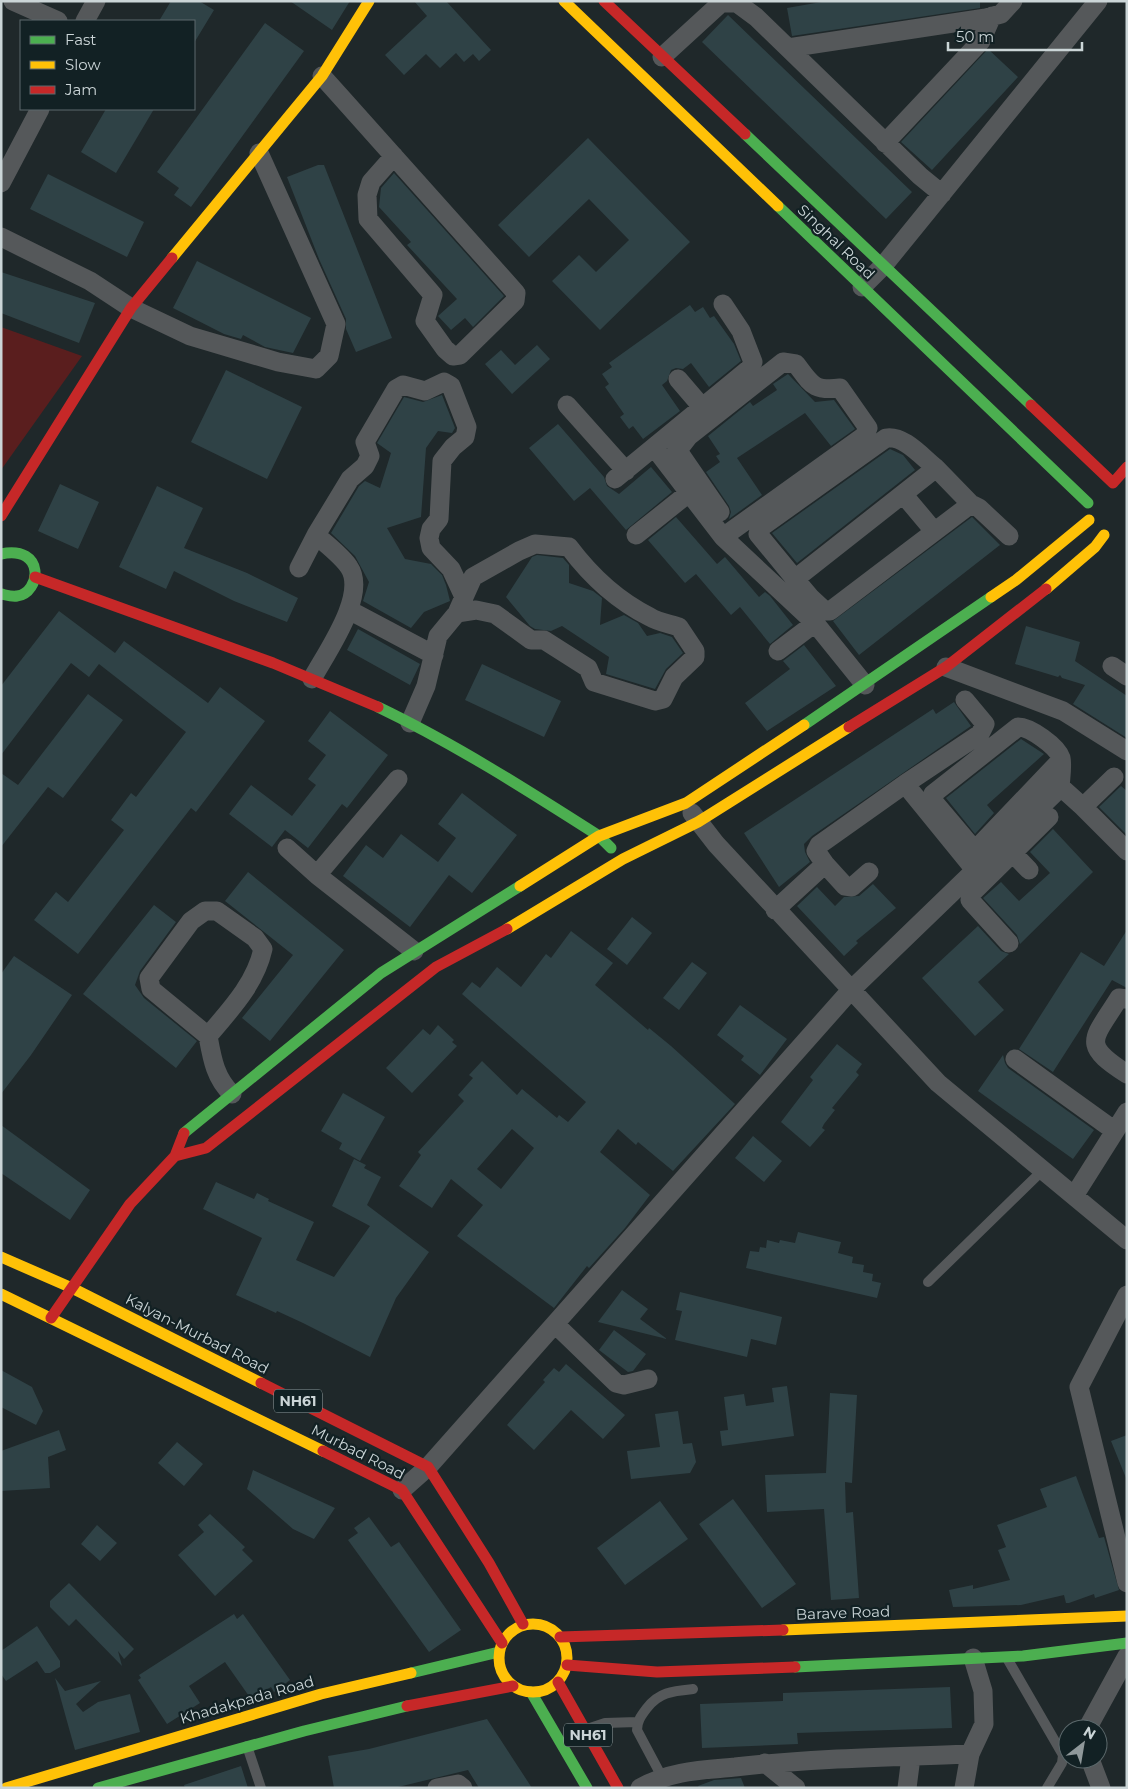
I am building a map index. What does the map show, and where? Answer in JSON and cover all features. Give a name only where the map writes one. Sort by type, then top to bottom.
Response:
[{"type":"main road","points":[[1,516],[131,308],[322,76],[370,1]]},
{"type":"main road","name":"Singhal Road","points":[[564,1],[1088,503]]},
{"type":"main road","name":"Singhal Road","points":[[604,1],[1113,483]]},
{"type":"main road","points":[[1119,536],[1104,535],[1094,528],[1089,520],[1088,503],[1097,489],[1113,483],[1127,467]]},
{"type":"main road","points":[[1113,483],[1127,486]]},
{"type":"main road","points":[[51,1318],[130,1204],[175,1156],[184,1131],[381,973],[599,836],[686,804],[865,685],[1016,580],[1089,520]]},
{"type":"main road","points":[[175,1156],[206,1148],[436,967],[490,939],[623,859],[698,822],[946,667],[1032,600],[1095,547],[1104,535]]},
{"type":"main road","points":[[1,594],[16,597],[23,595],[33,584],[35,577],[33,563],[28,557],[22,553],[3,548]]},
{"type":"main road","points":[[35,577],[312,679],[410,723],[507,777],[599,836],[623,859]]},
{"type":"main road","name":"Kalyan-Murbad Road","points":[[1,1256],[72,1288],[428,1467]]},
{"type":"main road","name":"Murbad Road","points":[[1,1294],[402,1490],[501,1648]]},
{"type":"main road","points":[[428,1467],[489,1563],[523,1624]]},
{"type":"main road","name":"Barave Road","points":[[560,1637],[657,1635],[1127,1616]]},
{"type":"main road","points":[[241,1733],[326,1708],[513,1686],[531,1692],[541,1691],[558,1682],[566,1665],[567,1655],[560,1637],[544,1626],[523,1624],[508,1635],[501,1648],[501,1671],[513,1686]]},
{"type":"main road","points":[[566,1665],[657,1672],[1006,1657],[1127,1643]]},
{"type":"main road","name":"Khadakpada Road","points":[[6,1788],[55,1773],[241,1733],[326,1708],[501,1648]]},
{"type":"main road","name":"NH61","points":[[558,1682],[618,1788]]},
{"type":"main road","name":"NH61","points":[[531,1692],[587,1788]]},
{"type":"main road","name":"Khadakpada Road","points":[[98,1788],[241,1733]]},
{"type":"main road","points":[[55,1773],[60,1788]]},
{"type":"street","points":[[14,1],[56,20]]},
{"type":"street","points":[[86,20],[96,1]]},
{"type":"street","points":[[788,48],[992,16],[1001,14],[1013,1]]},
{"type":"street","points":[[862,287],[883,266],[1098,1]]},
{"type":"street","points":[[662,56],[721,3],[737,3],[756,17],[885,143],[942,194]]},
{"type":"street","points":[[885,143],[981,41],[992,16]]},
{"type":"street","points":[[322,76],[394,156],[516,293],[515,301],[460,355],[453,356],[445,349],[425,321],[433,295],[368,219],[367,195],[371,182],[394,156]]},
{"type":"street","points":[[1,183],[39,110]]},
{"type":"street","points":[[1,237],[90,281],[131,308],[190,336],[278,362],[316,369],[329,356],[336,324],[259,153]]},
{"type":"street","points":[[567,405],[620,475],[750,368],[753,362],[741,331],[723,304]]},
{"type":"street","points":[[673,457],[689,436],[783,362],[796,364],[813,386],[822,390],[840,388],[868,428],[864,436],[728,534]]},
{"type":"street","points":[[678,379],[702,407]]},
{"type":"street","points":[[299,568],[316,535],[350,479],[365,466],[370,456],[365,442],[396,388],[403,386],[425,391],[444,382],[451,386],[467,427],[465,437],[453,446],[442,462],[439,519],[431,529],[429,538],[432,548],[451,569],[460,605]]},
{"type":"street","points":[[865,685],[815,623],[794,579],[758,534],[760,528],[886,438],[893,437],[907,444],[936,468],[971,504],[979,508],[1009,536]]},
{"type":"street","points":[[654,447],[673,457],[728,534]]},
{"type":"street","points":[[673,457],[690,492],[728,534],[805,603],[825,611],[830,611],[971,504]]},
{"type":"street","points":[[794,579],[936,468]]},
{"type":"street","points":[[636,535],[690,492]]},
{"type":"street","points":[[904,494],[934,531]]},
{"type":"street","points":[[312,679],[349,610],[356,581],[349,567],[316,535]]},
{"type":"street","points":[[410,723],[426,686],[438,636],[460,605],[473,577],[535,544],[569,547],[583,566],[622,599],[650,618],[679,627],[694,651],[695,657],[674,677],[663,699],[654,701],[594,682],[588,668],[544,640],[531,640],[495,614],[460,605]]},
{"type":"street","points":[[349,610],[434,655]]},
{"type":"street","points":[[778,651],[815,623]]},
{"type":"street","points":[[946,667],[1063,712],[1127,752]]},
{"type":"street","points":[[869,872],[852,887],[845,886],[824,864],[816,851],[820,845],[905,784],[980,734],[984,724],[965,700]]},
{"type":"street","points":[[1009,943],[970,900],[972,893],[1008,848],[1060,790],[1061,760],[1057,751],[1028,727],[1018,727],[933,794],[933,801],[971,846],[978,847],[1061,760]]},
{"type":"street","points":[[1083,807],[1114,777]]},
{"type":"street","points":[[317,875],[398,779]]},
{"type":"street","points":[[905,784],[975,870]]},
{"type":"street","points":[[1060,790],[1063,790],[1083,807],[1127,851]]},
{"type":"street","points":[[686,804],[716,844],[775,910],[938,1084],[1127,1240]]},
{"type":"street","points":[[402,1490],[428,1467],[850,991],[975,870],[1049,817]]},
{"type":"street","points":[[287,848],[317,875],[414,951]]},
{"type":"street","points":[[1008,848],[1029,870]]},
{"type":"street","points":[[775,910],[824,864]]},
{"type":"street","points":[[208,1036],[240,999],[259,967],[263,949],[255,938],[217,911],[205,911],[192,921],[149,978],[151,989],[208,1036],[212,1060],[221,1084],[232,1094]]},
{"type":"street","points":[[1127,999],[1119,998],[1114,1006],[1096,1036],[1096,1049],[1103,1059],[1127,1074]]},
{"type":"street","points":[[1016,1059],[1115,1131]]},
{"type":"street","points":[[1074,1196],[1127,1112]]},
{"type":"street","points":[[1127,1295],[1079,1387],[1127,1583]]},
{"type":"street","points":[[555,1324],[616,1383],[624,1385],[648,1379]]},
{"type":"street","points":[[1092,1719],[1127,1656]]},
{"type":"street","points":[[964,1788],[970,1754],[984,1724],[983,1691],[973,1658]]},
{"type":"street","points":[[640,1788],[676,1773],[765,1764],[970,1754]]},
{"type":"street","points":[[907,1788],[911,1756]]},
{"type":"street","points":[[765,1764],[796,1788]]},
{"type":"street","points":[[1094,1769],[1101,1788]]},
{"type":"street","points":[[437,1788],[458,1784],[463,1788]]},
{"type":"lane","points":[[928,1282],[1042,1170]]},
{"type":"lane","points":[[1006,1657],[1064,1755],[1062,1763],[1046,1788]]},
{"type":"lane","points":[[662,1778],[637,1730],[637,1722],[653,1699],[666,1692],[693,1689]]},
{"type":"lane","points":[[586,1730],[605,1722],[637,1722]]},
{"type":"lane","points":[[241,1733],[261,1788]]},
{"type":"shaded area","points":[[1,327],[82,356],[1,470]]},
{"type":"building","points":[[171,1],[199,1],[214,10],[195,41],[195,20],[160,20]]},
{"type":"building","points":[[290,1],[350,1],[332,30]]},
{"type":"building","points":[[414,1],[446,1],[491,50],[479,61],[473,54],[464,62],[456,53],[440,68],[426,54],[404,75],[385,55],[427,16]]},
{"type":"building","points":[[827,1],[980,1],[980,8],[792,36],[787,8]]},
{"type":"building","points":[[728,15],[912,192],[886,219],[702,42]]},
{"type":"building","points":[[265,23],[304,51],[191,207],[174,195],[179,188],[157,172]]},
{"type":"building","points":[[988,49],[1018,77],[932,170],[901,142]]},
{"type":"building","points":[[105,110],[153,110],[116,173],[81,152]]},
{"type":"building","points":[[588,138],[690,242],[600,330],[552,281],[579,255],[596,272],[629,240],[589,199],[529,257],[498,225]]},
{"type":"building","points":[[318,165],[324,165],[392,338],[356,352],[346,329],[346,319],[319,259],[287,177]]},
{"type":"building","points":[[394,173],[504,296],[473,327],[465,318],[451,330],[438,316],[457,299],[407,245],[411,242],[379,207],[381,188]]},
{"type":"building","points":[[48,174],[144,222],[127,257],[30,209]]},
{"type":"building","points":[[197,261],[311,318],[293,353],[265,347],[243,335],[241,339],[224,334],[173,308]]},
{"type":"building","points":[[1,272],[95,303],[79,343],[1,313]]},
{"type":"building","points":[[690,305],[695,312],[703,307],[710,318],[714,316],[734,344],[741,361],[709,387],[691,363],[683,369],[676,368],[671,370],[667,381],[662,385],[680,411],[643,439],[633,426],[629,429],[620,417],[624,414],[605,387],[609,384],[602,374],[612,367],[609,363]]},
{"type":"building","points":[[537,345],[550,359],[512,394],[485,364],[501,350],[515,365]]},
{"type":"building","points":[[226,370],[302,407],[267,479],[191,442]]},
{"type":"building","points":[[788,374],[815,402],[834,400],[855,429],[831,446],[805,413],[737,458],[762,495],[729,519],[731,512],[729,506],[706,472],[720,462],[716,456],[720,454],[708,436],[750,402],[753,406],[777,390],[773,384]]},
{"type":"building","points":[[442,395],[455,428],[452,433],[438,431],[426,448],[421,517],[387,528],[405,559],[431,564],[442,575],[450,601],[424,612],[411,628],[363,601],[369,582],[355,556],[331,533],[359,486],[365,481],[380,488],[391,453],[377,443],[404,397],[423,402]]},
{"type":"building","points":[[558,424],[604,477],[607,486],[619,494],[651,467],[672,492],[626,530],[590,488],[574,501],[529,448]]},
{"type":"building","points":[[890,449],[903,455],[915,470],[797,563],[772,533]]},
{"type":"building","points":[[60,484],[99,502],[78,549],[38,531]]},
{"type":"building","points":[[157,486],[203,508],[184,548],[247,573],[298,598],[287,622],[234,601],[174,571],[166,589],[119,567]]},
{"type":"building","points":[[676,517],[717,564],[725,557],[759,597],[765,592],[770,596],[793,625],[770,644],[740,607],[731,615],[696,574],[685,583],[648,540]]},
{"type":"building","points":[[972,517],[1000,545],[859,655],[833,621]]},
{"type":"building","points":[[537,555],[563,558],[569,565],[569,583],[593,591],[602,598],[600,625],[624,615],[638,623],[647,636],[660,633],[672,637],[683,653],[666,669],[655,689],[606,674],[609,657],[562,626],[551,631],[535,629],[530,626],[506,597],[532,557]]},
{"type":"building","points":[[59,611],[115,653],[124,641],[208,703],[220,687],[265,721],[196,812],[191,808],[78,954],[34,920],[56,892],[68,902],[124,830],[111,820],[131,793],[136,797],[186,732],[99,664],[89,677],[71,663],[1,755],[1,686]]},
{"type":"building","points":[[1026,626],[1080,642],[1075,661],[1127,696],[1127,738],[1073,704],[1085,685],[1062,678],[1060,675],[1058,677],[1015,664]]},
{"type":"building","points":[[358,629],[420,664],[410,685],[347,650]]},
{"type":"building","points":[[804,645],[836,686],[767,731],[745,703],[790,669],[783,661]]},
{"type":"building","points":[[482,664],[561,701],[544,737],[465,700]]},
{"type":"building","points":[[88,694],[123,720],[63,798],[48,787],[1,847],[1,773],[18,785]]},
{"type":"building","points":[[954,702],[971,726],[812,836],[804,844],[805,852],[810,862],[779,887],[744,833],[933,709],[936,714]]},
{"type":"building","points":[[330,711],[388,755],[347,808],[342,804],[308,848],[285,830],[272,847],[229,814],[251,785],[292,816],[316,785],[308,779],[326,755],[308,741]]},
{"type":"building","points":[[1021,739],[1044,754],[987,805],[994,813],[975,834],[946,798]]},
{"type":"building","points":[[1121,786],[1127,791],[1127,835],[1099,807]]},
{"type":"building","points":[[462,793],[517,835],[472,893],[449,875],[410,927],[343,876],[366,845],[383,858],[401,834],[438,862],[456,838],[438,824]]},
{"type":"building","points":[[1053,829],[1093,872],[1020,944],[1017,935],[983,898],[1001,882],[1019,901],[1050,873],[1030,852]]},
{"type":"building","points":[[248,872],[344,950],[270,1041],[242,1018],[293,955],[225,901]]},
{"type":"building","points":[[873,884],[896,908],[856,941],[858,943],[844,956],[797,906],[817,887],[835,906],[844,897],[859,896]]},
{"type":"building","points":[[154,905],[176,922],[140,971],[135,985],[144,998],[197,1041],[176,1068],[83,994]]},
{"type":"building","points":[[632,917],[652,933],[627,965],[607,949]]},
{"type":"building","points":[[978,926],[1001,951],[1009,954],[978,982],[1004,1010],[975,1036],[922,978]]},
{"type":"building","points":[[1127,930],[1127,988],[1112,980],[1053,1072],[1019,1049],[1081,952],[1104,966]]},
{"type":"building","points":[[571,931],[613,963],[595,985],[648,1030],[649,1028],[671,1046],[735,1104],[673,1171],[638,1142],[636,1145],[618,1129],[600,1152],[650,1195],[625,1228],[589,1268],[587,1266],[554,1308],[457,1236],[483,1205],[451,1179],[432,1208],[399,1186],[421,1155],[418,1152],[464,1101],[458,1095],[473,1078],[469,1075],[482,1061],[517,1095],[522,1089],[557,1118],[559,1115],[568,1122],[586,1102],[462,994],[472,982],[480,988],[497,967],[521,987],[546,954],[551,958]],"holes":[[[512,1129],[534,1148],[501,1189],[477,1169]]]},
{"type":"building","points":[[14,956],[72,995],[31,1055],[1,1094],[1,974]]},
{"type":"building","points":[[692,962],[707,973],[679,1010],[663,998]]},
{"type":"building","points":[[740,1005],[787,1039],[760,1075],[741,1060],[744,1056],[717,1035]]},
{"type":"building","points":[[438,1025],[454,1040],[452,1042],[457,1046],[412,1093],[386,1068],[423,1029],[430,1035]]},
{"type":"building","points":[[837,1044],[862,1064],[856,1072],[859,1075],[832,1108],[835,1110],[822,1128],[825,1130],[810,1147],[781,1122],[813,1080],[810,1077]]},
{"type":"building","points":[[1003,1055],[1008,1068],[1094,1130],[1073,1159],[978,1091]]},
{"type":"building","points":[[343,1093],[385,1117],[360,1161],[339,1149],[342,1143],[321,1131]]},
{"type":"building","points":[[1,1125],[90,1190],[70,1220],[1,1173]]},
{"type":"building","points":[[753,1136],[782,1161],[764,1182],[735,1158]]},
{"type":"building","points":[[354,1159],[366,1165],[364,1168],[381,1177],[367,1205],[429,1252],[396,1298],[370,1357],[303,1323],[236,1295],[262,1238],[203,1209],[216,1182],[254,1199],[257,1193],[269,1199],[268,1201],[314,1222],[296,1260],[334,1277],[370,1226],[332,1206]]},
{"type":"building","points":[[798,1232],[841,1242],[838,1253],[853,1257],[852,1263],[864,1265],[863,1272],[873,1274],[872,1281],[881,1283],[877,1298],[746,1268],[750,1251],[759,1252],[760,1247],[766,1248],[767,1240],[779,1243],[780,1240],[795,1243]]},
{"type":"building","points":[[622,1290],[648,1309],[640,1319],[667,1339],[598,1322]]},
{"type":"building","points":[[680,1292],[782,1317],[776,1345],[751,1339],[747,1357],[675,1340],[682,1311],[676,1310]]},
{"type":"building","points":[[614,1330],[646,1354],[633,1371],[628,1372],[599,1350]]},
{"type":"building","points":[[566,1364],[625,1415],[603,1439],[571,1410],[534,1450],[507,1425],[545,1382],[543,1380],[554,1368],[559,1372]]},
{"type":"building","points":[[1,1370],[32,1387],[43,1411],[36,1425],[1,1407]]},
{"type":"building","points":[[787,1386],[794,1436],[722,1446],[720,1431],[728,1430],[724,1397],[744,1394],[746,1406],[774,1402],[772,1388]]},
{"type":"building","points":[[830,1393],[857,1395],[852,1483],[845,1482],[846,1513],[853,1512],[859,1598],[831,1600],[824,1509],[767,1512],[765,1475],[826,1473]]},
{"type":"building","points":[[678,1411],[683,1444],[692,1443],[696,1462],[690,1473],[631,1479],[627,1451],[660,1447],[655,1414]]},
{"type":"building","points":[[59,1430],[66,1450],[48,1457],[50,1488],[1,1491],[1,1451]]},
{"type":"building","points":[[1127,1435],[1127,1478],[1126,1478],[1111,1441]]},
{"type":"building","points":[[177,1442],[203,1464],[184,1486],[158,1463]]},
{"type":"building","points":[[253,1470],[335,1508],[314,1539],[293,1529],[247,1489]]},
{"type":"building","points":[[1076,1476],[1099,1538],[1104,1537],[1119,1590],[1095,1598],[1094,1594],[1069,1603],[1066,1603],[1064,1595],[1021,1605],[953,1607],[949,1590],[973,1585],[973,1589],[1010,1580],[998,1550],[1006,1547],[997,1525],[1047,1507],[1040,1489]]},
{"type":"building","points":[[733,1499],[796,1584],[762,1608],[699,1524]]},
{"type":"building","points":[[660,1501],[688,1539],[625,1585],[597,1548]]},
{"type":"building","points":[[210,1514],[245,1547],[242,1550],[253,1561],[215,1596],[178,1555],[204,1532],[198,1525]]},
{"type":"building","points":[[369,1517],[391,1547],[399,1542],[461,1630],[429,1652],[348,1540],[358,1533],[354,1528]]},
{"type":"building","points":[[97,1525],[117,1543],[100,1561],[81,1544]]},
{"type":"building","points":[[69,1583],[134,1649],[124,1659],[118,1651],[122,1666],[76,1619],[69,1626],[50,1607],[50,1601]]},
{"type":"building","points":[[234,1614],[237,1619],[243,1614],[290,1680],[274,1692],[271,1687],[251,1699],[225,1662],[189,1686],[200,1703],[167,1724],[138,1680],[141,1678],[139,1675]]},
{"type":"building","points":[[37,1626],[60,1661],[60,1667],[50,1673],[45,1673],[37,1661],[6,1681],[1,1674],[1,1651]]},
{"type":"building","points":[[55,1678],[65,1691],[101,1681],[76,1704],[83,1712],[98,1702],[130,1694],[140,1732],[75,1750]]},
{"type":"building","points":[[950,1687],[952,1728],[797,1733],[798,1744],[702,1748],[700,1704],[783,1701],[783,1693]]},
{"type":"building","points":[[487,1719],[532,1788],[479,1788],[468,1770],[394,1788],[334,1788],[328,1756],[369,1749]]},
{"type":"building","points":[[241,1766],[248,1788],[185,1788],[184,1785]]},
{"type":"building","points":[[741,1778],[745,1788],[699,1788],[698,1786],[714,1780]]},
{"type":"traffic: fast","points":[[745,134],[1031,405]]},
{"type":"traffic: fast","points":[[778,206],[1088,503]]},
{"type":"traffic: fast","points":[[1,554],[16,553],[26,556],[35,570],[31,587],[25,593],[15,596],[1,594]]},
{"type":"traffic: fast","points":[[804,725],[991,597]]},
{"type":"traffic: fast","points":[[378,707],[435,736],[490,768],[599,836],[611,848]]},
{"type":"traffic: fast","points":[[184,1133],[381,973],[520,886]]},
{"type":"traffic: fast","points":[[795,1667],[1023,1656],[1127,1643]]},
{"type":"traffic: fast","points":[[411,1673],[499,1652]]},
{"type":"traffic: fast","points":[[531,1692],[587,1788]]},
{"type":"traffic: fast","points":[[98,1788],[304,1731],[407,1706]]},
{"type":"traffic: slow","points":[[172,258],[322,76],[369,1]]},
{"type":"traffic: slow","points":[[564,1],[778,206]]},
{"type":"traffic: slow","points":[[991,597],[1016,580],[1089,520]]},
{"type":"traffic: slow","points":[[1046,589],[1095,547],[1104,535]]},
{"type":"traffic: slow","points":[[520,886],[599,836],[686,803],[804,725]]},
{"type":"traffic: slow","points":[[507,929],[623,859],[698,822],[849,727]]},
{"type":"traffic: slow","points":[[1,1257],[72,1288],[261,1383]]},
{"type":"traffic: slow","points":[[1,1294],[323,1451]]},
{"type":"traffic: slow","points":[[783,1630],[1127,1616]]},
{"type":"traffic: slow","points":[[533,1624],[546,1627],[557,1634],[564,1645],[567,1658],[564,1671],[557,1682],[546,1689],[533,1692],[520,1689],[509,1682],[502,1671],[499,1658],[502,1645],[509,1634],[520,1627],[533,1624]]},
{"type":"traffic: slow","points":[[6,1788],[321,1694],[411,1673]]},
{"type":"traffic: jam","points":[[604,1],[745,134]]},
{"type":"traffic: jam","points":[[1,516],[131,308],[172,258]]},
{"type":"traffic: jam","points":[[1031,405],[1113,483],[1127,467]]},
{"type":"traffic: jam","points":[[35,577],[273,663],[378,707]]},
{"type":"traffic: jam","points":[[849,727],[946,667],[1046,589]]},
{"type":"traffic: jam","points":[[175,1156],[206,1148],[436,967],[507,929]]},
{"type":"traffic: jam","points":[[51,1318],[130,1204],[175,1156],[184,1133]]},
{"type":"traffic: jam","points":[[261,1383],[428,1467],[489,1563],[523,1624]]},
{"type":"traffic: jam","points":[[323,1451],[402,1490],[502,1643]]},
{"type":"traffic: jam","points":[[560,1637],[783,1630]]},
{"type":"traffic: jam","points":[[567,1665],[657,1672],[795,1667]]},
{"type":"traffic: jam","points":[[558,1682],[618,1788]]},
{"type":"traffic: jam","points":[[407,1706],[513,1686]]}]
